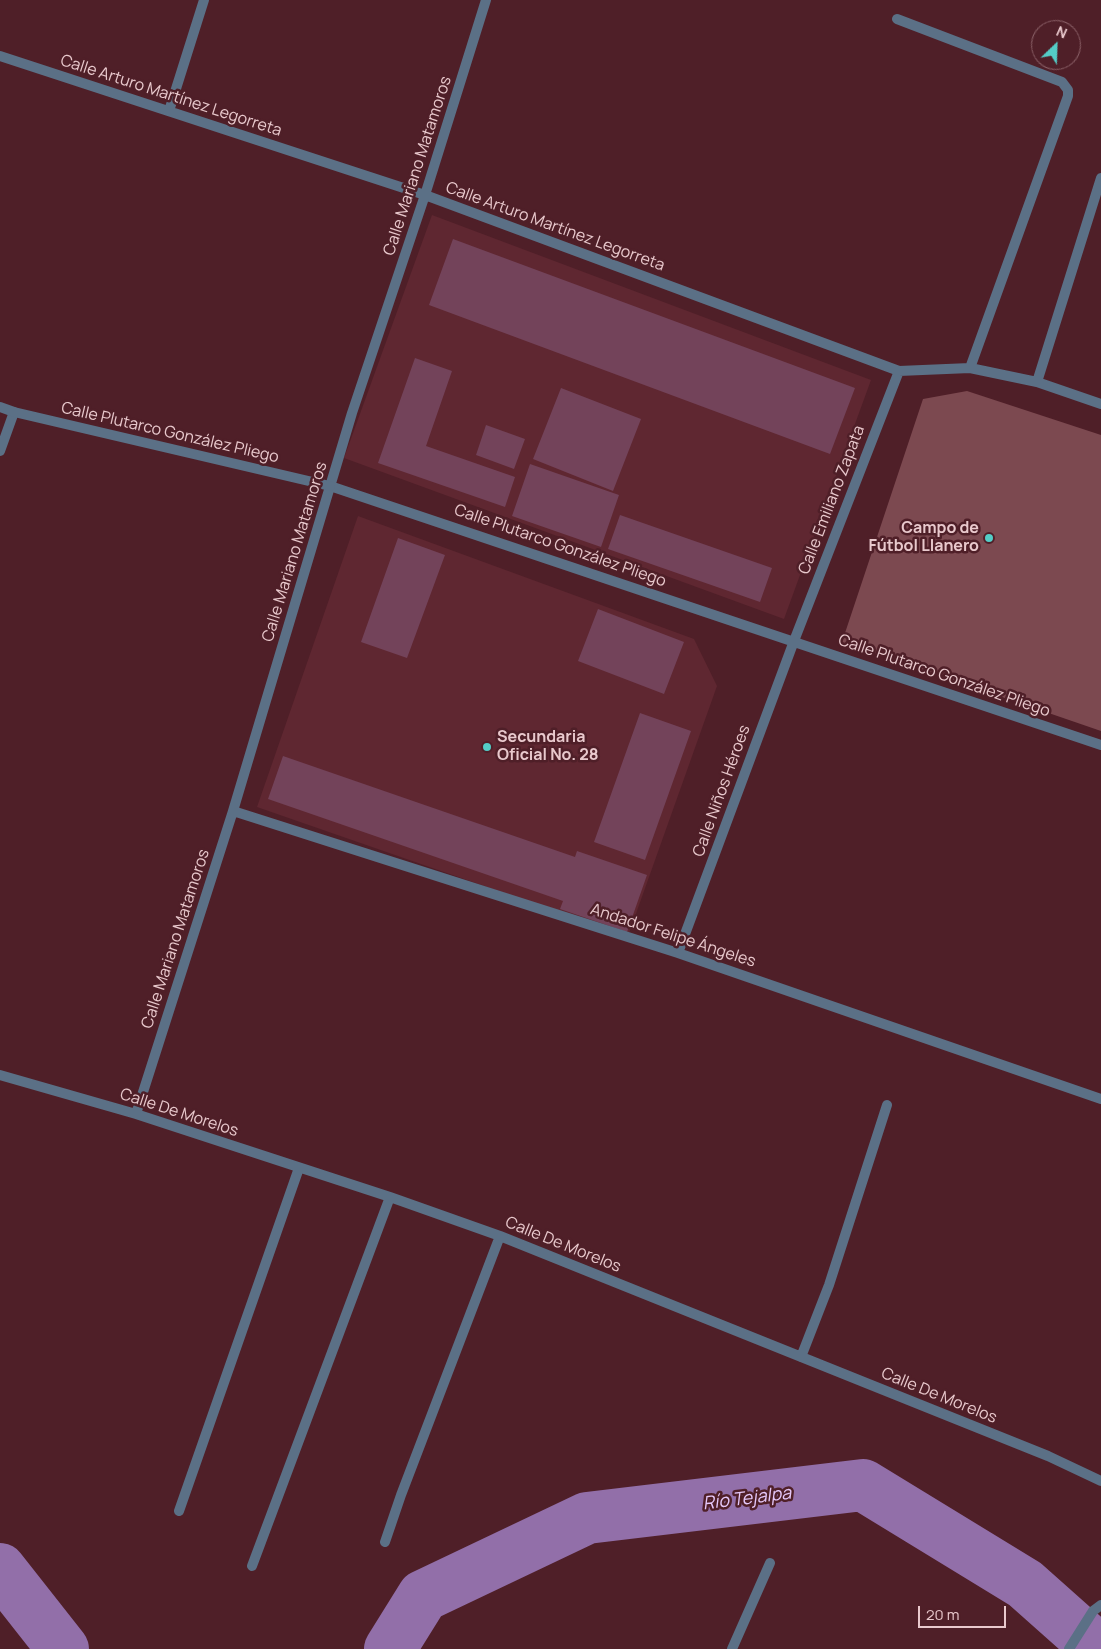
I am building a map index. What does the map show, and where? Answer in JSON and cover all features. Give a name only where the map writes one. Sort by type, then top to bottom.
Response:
[{"type":"street","points":[[169,112],[204,0]]},
{"type":"street","name":"Calle Mariano Matamoros","points":[[136,1114],[233,811],[352,413],[425,195],[486,0]]},
{"type":"street","points":[[897,19],[1062,82],[1068,90],[1068,96],[970,368]]},
{"type":"street","name":"Calle Arturo Martínez Legorreta","points":[[0,56],[425,195],[899,371],[970,368],[1037,382],[1101,404]]},
{"type":"street","points":[[1037,382],[1101,178]]},
{"type":"street","name":"Calle Emiliano Zapata","points":[[794,641],[899,371]]},
{"type":"street","name":"Calle Plutarco González Pliego","points":[[0,407],[14,412],[330,486],[1101,745]]},
{"type":"street","points":[[0,451],[14,412]]},
{"type":"street","name":"Calle Niños Héroes","points":[[678,953],[794,641]]},
{"type":"street","name":"Andador Felipe Ángeles","points":[[233,811],[678,953],[1101,1099]]},
{"type":"street","name":"Calle De Morelos","points":[[0,1075],[136,1114],[390,1197],[500,1236],[1048,1456],[1101,1481]]},
{"type":"street","points":[[800,1357],[829,1285],[887,1105]]},
{"type":"street","points":[[179,1511],[299,1168]]},
{"type":"street","points":[[252,1566],[390,1197]]},
{"type":"street","points":[[385,1542],[401,1495],[500,1236]]},
{"type":"street","points":[[732,1649],[770,1563]]},
{"type":"street","points":[[1069,1649],[1097,1608]]},
{"type":"shaded area","points":[[432,215],[871,380],[784,619],[344,458]]},
{"type":"shaded area","name":"Campo de Fútbol Llanero","points":[[967,391],[1101,435],[1101,731],[842,642],[923,399]]},
{"type":"shaded area","name":"Secundaria Oficial No. 28","points":[[358,516],[694,639],[717,686],[628,936],[257,807]]},
{"type":"building","points":[[453,239],[855,388],[830,454],[429,305]]},
{"type":"building","points":[[415,358],[452,371],[426,446],[515,477],[505,507],[378,463]]},
{"type":"building","points":[[561,388],[641,419],[613,491],[533,459]]},
{"type":"building","points":[[486,425],[525,439],[514,469],[476,455]]},
{"type":"building","points":[[530,464],[619,495],[601,547],[512,516]]},
{"type":"building","points":[[620,515],[772,568],[760,602],[608,549]]},
{"type":"building","points":[[398,538],[445,555],[407,658],[361,642]]},
{"type":"building","points":[[598,609],[684,642],[664,694],[578,661]]},
{"type":"building","points":[[640,713],[691,731],[645,860],[594,842]]},
{"type":"building","points":[[283,756],[575,857],[577,851],[647,875],[627,932],[560,909],[563,901],[268,799]]},
{"type":"waterway","name":"Río Tejalpa","points":[[390,1649],[423,1596],[587,1518],[863,1485],[1025,1584],[1098,1649]]},
{"type":"waterway","name":"Río Tejalpa","points":[[0,1569],[63,1649]]},
{"type":"place","name":"Campo de Fútbol Llanero","points":[[989,538]]},
{"type":"place","name":"Secundaria Oficial No. 28","points":[[487,747]]}]
